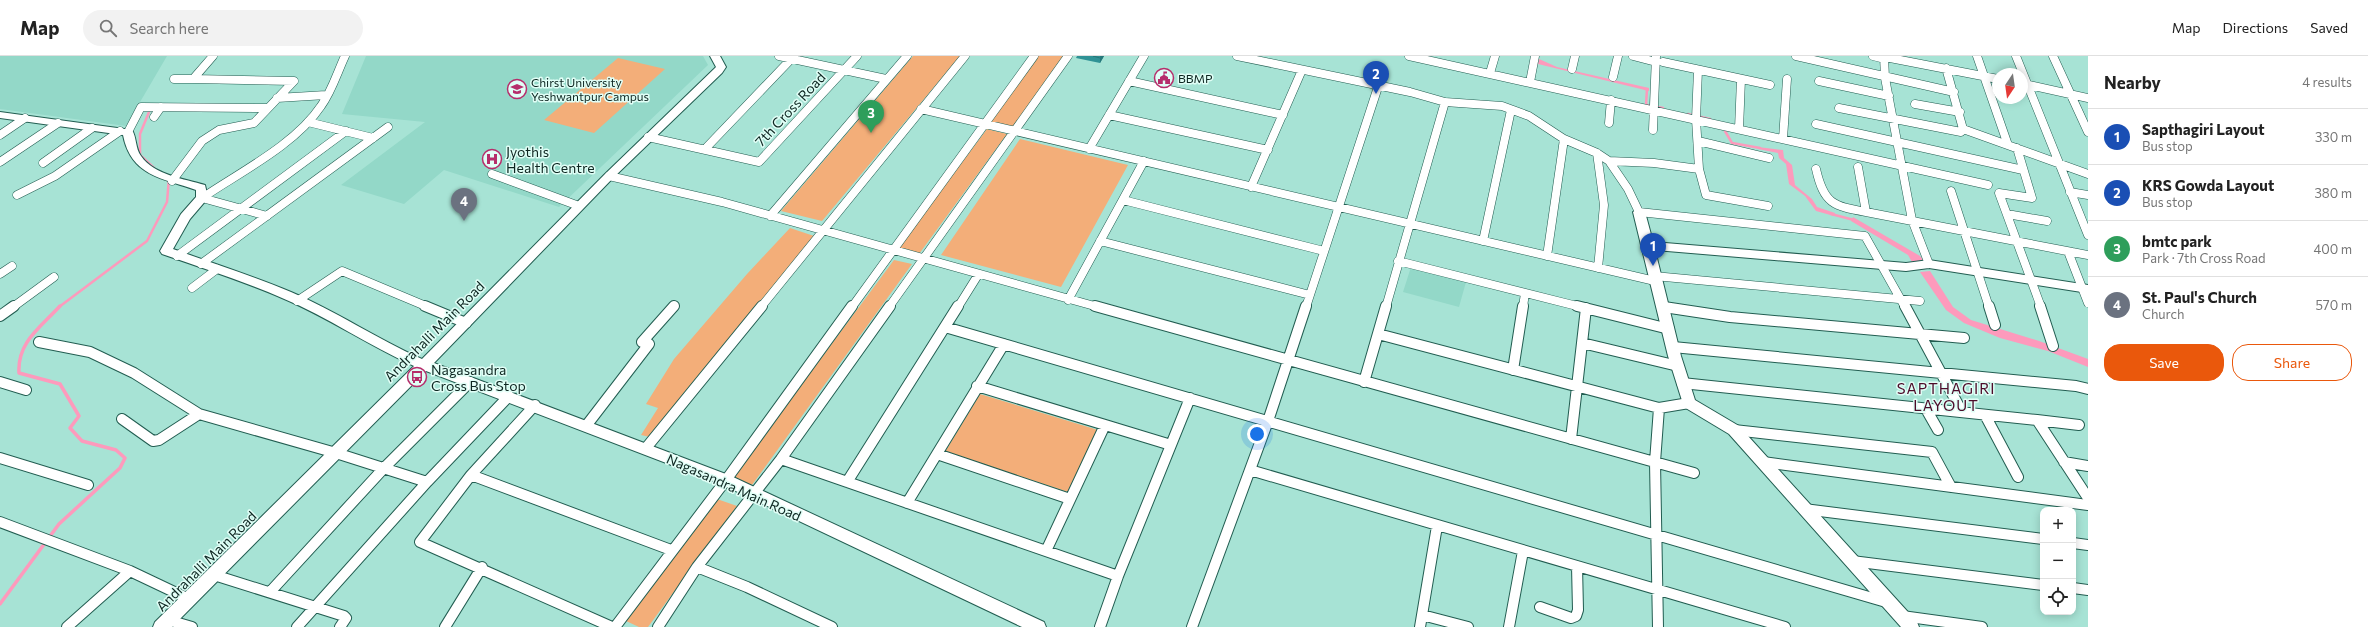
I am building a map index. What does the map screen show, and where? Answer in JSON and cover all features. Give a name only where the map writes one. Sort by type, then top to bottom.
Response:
[{"type":"street","points":[[193,79],[213,56]]},
{"type":"street","points":[[344,56],[320,110],[291,137],[202,198],[185,217],[166,251],[177,256],[346,131]]},
{"type":"street","name":"Andrahalli Main Road","points":[[165,624],[466,323],[648,136],[721,67],[715,56]]},
{"type":"street","points":[[779,56],[793,57],[886,79]]},
{"type":"street","name":"7th Cross Road","points":[[705,149],[759,162],[857,56]]},
{"type":"street","points":[[770,216],[907,56]]},
{"type":"street","points":[[646,448],[921,109],[966,56]]},
{"type":"street","points":[[615,627],[671,550],[726,480],[891,250],[1034,56]]},
{"type":"street","points":[[658,627],[697,567],[781,459],[1068,56]]},
{"type":"street","points":[[1089,149],[1144,56]]},
{"type":"street","points":[[1237,56],[1254,58],[1445,102],[1485,104],[1511,110],[1529,116],[1564,139],[1597,153],[1609,161],[1628,189],[1639,212],[1649,246],[1655,279],[1664,307],[1682,383],[1689,403],[1734,430],[1906,621],[1982,627]]},
{"type":"street","points":[[1409,56],[1612,100],[1654,107],[1739,129],[1988,185]]},
{"type":"street","points":[[1450,64],[1452,56]]},
{"type":"street","points":[[1490,73],[1495,56]]},
{"type":"street","points":[[1572,69],[1575,56]]},
{"type":"street","points":[[1613,77],[1618,56]]},
{"type":"street","points":[[1633,56],[1659,60],[1770,85]]},
{"type":"street","points":[[1796,56],[1885,78],[1954,92]]},
{"type":"street","points":[[1873,56],[1946,68],[1992,78]]},
{"type":"street","points":[[1977,56],[2008,145]]},
{"type":"street","points":[[2016,56],[2020,68]]},
{"type":"street","points":[[2053,56],[2088,132]]},
{"type":"street","points":[[648,136],[705,149],[793,57]]},
{"type":"street","points":[[1885,57],[1885,78],[1903,166],[1912,220],[1929,264]]},
{"type":"street","points":[[1530,82],[1534,59]]},
{"type":"street","points":[[1653,130],[1659,60]]},
{"type":"street","points":[[1946,68],[1960,112],[1963,129]]},
{"type":"street","points":[[1252,187],[1302,70]]},
{"type":"street","points":[[1698,70],[1696,117],[1699,170],[1706,195],[1768,206]]},
{"type":"street","points":[[172,181],[202,141],[219,130],[254,123],[294,80],[174,79]]},
{"type":"street","points":[[1739,129],[1741,79]]},
{"type":"street","points":[[1783,139],[1787,79]]},
{"type":"street","points":[[1129,81],[1283,115]]},
{"type":"street","points":[[1819,81],[1889,96]]},
{"type":"street","points":[[2028,85],[2088,98]]},
{"type":"street","points":[[1192,627],[1268,421],[1378,87]]},
{"type":"street","points":[[2028,91],[2060,164],[2070,192],[2084,218],[2088,235]]},
{"type":"street","points":[[277,98],[326,95]]},
{"type":"street","points":[[1609,123],[1612,100]]},
{"type":"street","points":[[1364,382],[1408,223],[1445,102]]},
{"type":"street","points":[[1916,104],[1960,112]]},
{"type":"street","points":[[17,195],[55,176],[124,132],[141,107],[268,108]]},
{"type":"street","points":[[154,117],[161,107]]},
{"type":"street","points":[[1839,108],[1961,132],[1963,129]]},
{"type":"street","points":[[921,109],[1598,268],[1655,279],[1920,301]]},
{"type":"street","points":[[1483,241],[1511,110]]},
{"type":"street","points":[[0,115],[124,132]]},
{"type":"street","points":[[1109,115],[1268,150]]},
{"type":"street","points":[[0,135],[25,118]]},
{"type":"street","points":[[0,162],[58,122]]},
{"type":"street","points":[[308,122],[373,138]]},
{"type":"street","points":[[1816,124],[1898,141],[1978,162],[2024,170]]},
{"type":"street","points":[[201,264],[388,127]]},
{"type":"street","points":[[43,163],[92,128]]},
{"type":"street","points":[[1963,129],[2088,174]]},
{"type":"street","points":[[124,132],[138,158],[155,174],[172,181],[200,188],[202,198]]},
{"type":"street","points":[[1547,256],[1564,139]]},
{"type":"street","points":[[1698,141],[1769,158]]},
{"type":"street","points":[[2017,148],[2032,198],[2000,193],[2032,280],[2053,346]]},
{"type":"street","points":[[1597,153],[1604,205],[1598,268]]},
{"type":"street","points":[[1068,300],[1144,161]]},
{"type":"street","points":[[1609,161],[1654,163],[1699,170]]},
{"type":"street","points":[[1858,167],[1866,212]]},
{"type":"street","points":[[1816,169],[1827,201],[1835,207],[1912,220],[1964,232],[2017,240],[2088,255]]},
{"type":"street","points":[[492,174],[579,206]]},
{"type":"street","points":[[609,176],[770,216],[821,232],[891,250],[1694,473]]},
{"type":"street","points":[[1951,191],[1995,325]]},
{"type":"street","points":[[2070,192],[2088,195]]},
{"type":"street","points":[[202,198],[266,216]]},
{"type":"street","points":[[1123,200],[1324,251]]},
{"type":"street","points":[[1639,212],[1865,236],[1899,299],[1942,372],[1962,412]]},
{"type":"street","points":[[2007,214],[2047,221]]},
{"type":"street","points":[[1100,241],[1310,295]]},
{"type":"street","points":[[1649,246],[1906,267],[1929,264],[2086,288]]},
{"type":"street","points":[[2072,252],[2070,254],[2086,288],[2088,303]]},
{"type":"street","name":"Nagasandra Main Road","points":[[177,256],[217,268],[297,301],[387,348],[424,365],[535,405],[726,480],[1038,627]]},
{"type":"street","points":[[1398,261],[1669,329]]},
{"type":"street","points":[[0,274],[12,266]]},
{"type":"street","points":[[192,288],[217,268]]},
{"type":"street","points":[[297,301],[342,271],[466,323]]},
{"type":"street","points":[[847,482],[978,275]]},
{"type":"street","points":[[0,316],[54,277]]},
{"type":"street","points":[[1513,370],[1525,293]]},
{"type":"street","points":[[586,426],[649,344],[642,342],[674,306]]},
{"type":"street","points":[[1664,307],[1730,317],[1964,338]]},
{"type":"street","points":[[1571,439],[1586,308]]},
{"type":"street","points":[[945,327],[1890,603]]},
{"type":"street","points":[[1378,334],[1659,408],[1689,403]]},
{"type":"street","points":[[39,342],[90,352],[134,372],[199,414],[336,453],[427,482]]},
{"type":"street","points":[[1582,343],[1678,366]]},
{"type":"street","points":[[907,503],[1004,344]]},
{"type":"street","points":[[1673,347],[1942,372],[2076,386],[2088,389]]},
{"type":"street","points":[[0,382],[26,390]]},
{"type":"street","points":[[270,592],[384,468],[470,382]]},
{"type":"street","points":[[1682,383],[2079,425]]},
{"type":"street","points":[[977,386],[1171,445]]},
{"type":"street","points":[[297,627],[427,482],[509,396]]},
{"type":"street","points":[[1100,627],[1118,576],[1190,398]]},
{"type":"street","points":[[535,405],[471,475],[420,542],[482,568],[612,627]]},
{"type":"street","points":[[1658,627],[1655,462],[1659,408]]},
{"type":"street","points":[[1926,409],[1938,430]]},
{"type":"street","points":[[122,419],[153,441],[159,440],[199,414]]},
{"type":"street","points":[[1985,415],[2018,477]]},
{"type":"street","points":[[2037,420],[2088,498]]},
{"type":"street","points":[[1046,551],[1105,425]]},
{"type":"street","points":[[1734,430],[1830,439],[1932,452],[1951,487]]},
{"type":"street","points":[[938,454],[1070,499]]},
{"type":"street","points":[[0,458],[88,485]]},
{"type":"street","points":[[781,459],[1118,576]]},
{"type":"street","points":[[1763,462],[2088,505]]},
{"type":"street","points":[[2064,462],[2088,466]]},
{"type":"street","points":[[1250,470],[1785,627]]},
{"type":"street","points":[[471,475],[671,550]]},
{"type":"street","points":[[1804,509],[2040,539]]},
{"type":"street","points":[[0,522],[130,571],[189,599]]},
{"type":"street","points":[[1420,627],[1437,526]]},
{"type":"street","points":[[2076,543],[2088,545]]},
{"type":"street","points":[[1509,627],[1522,551]]},
{"type":"street","points":[[1851,561],[2040,585]]},
{"type":"street","points":[[1540,606],[1570,618],[1576,616],[1578,610],[1577,566]]},
{"type":"street","points":[[697,567],[747,587],[832,627]]},
{"type":"street","points":[[445,627],[482,568]]},
{"type":"street","points":[[67,627],[130,571]]},
{"type":"street","points":[[214,576],[315,606],[346,618],[340,627]]},
{"type":"street","points":[[2076,588],[2088,590]]},
{"type":"street","points":[[1422,615],[1468,627]]},
{"type":"street","points":[[165,624],[192,627]]},
{"type":"shaded area","points":[[0,56],[167,56],[126,126],[0,109]]},
{"type":"shaded area","name":"Chirst University Yeshwantpur Campus","points":[[366,56],[703,56],[708,65],[559,207],[444,170],[404,204],[341,185],[425,122],[342,114]]},
{"type":"shaded area","points":[[913,56],[960,56],[822,221],[781,211]]},
{"type":"shaded area","points":[[1037,56],[1064,56],[1013,127],[989,121]]},
{"type":"shaded area","points":[[618,58],[665,69],[594,133],[544,120]]},
{"type":"shaded area","points":[[1539,59],[1557,67],[1649,88],[1649,91],[1538,64]]},
{"type":"shaded area","points":[[987,129],[1007,134],[919,254],[898,248]]},
{"type":"shaded area","points":[[1020,139],[1128,165],[1061,287],[941,255]]},
{"type":"shaded area","points":[[1758,147],[1783,150],[1784,158],[1792,165],[1795,185],[1812,199],[1817,207],[1835,213],[1834,216],[1816,211],[1805,196],[1789,184],[1786,164],[1779,158],[1778,153],[1758,149]]},
{"type":"shaded area","points":[[1853,217],[1920,256],[1924,261],[1912,262],[1908,255],[1851,221]]},
{"type":"shaded area","points":[[790,228],[814,236],[650,437],[641,435],[658,408],[646,404],[674,359],[747,274]]},
{"type":"shaded area","points":[[894,260],[912,264],[752,485],[732,478]]},
{"type":"shaded area","points":[[1411,267],[1466,282],[1459,307],[1403,292]]},
{"type":"shaded area","points":[[1930,271],[1953,307],[1971,320],[2039,341],[2088,359],[2088,367],[2048,351],[2000,338],[1964,323],[1946,310],[1920,272]]},
{"type":"shaded area","points":[[980,394],[1098,430],[1068,492],[945,452]]},
{"type":"shaded area","points":[[717,499],[737,506],[648,627],[639,627],[626,621]]},
{"type":"waterway","points":[[1645,89],[1647,89],[1646,105],[1663,108]]},
{"type":"waterway","points":[[149,112],[140,134],[140,155],[154,168]]},
{"type":"waterway","points":[[1688,114],[1710,119]]},
{"type":"waterway","points":[[1725,131],[1732,143],[1760,148]]},
{"type":"waterway","points":[[59,307],[147,241],[167,202],[169,178]]},
{"type":"waterway","points":[[1831,214],[1854,220]]},
{"type":"waterway","points":[[0,604],[59,524],[120,468],[125,458],[116,450],[82,441],[70,428],[79,416],[60,384],[19,373],[19,362],[26,344],[38,328],[59,307]]},
{"type":"place","name":"BBMP","points":[[1164,78]]},
{"type":"place","name":"Chirst University Yeshwantpur Campus","points":[[517,89]]},
{"type":"place","name":"KRS Gowda Layout","points":[[1376,94]]},
{"type":"place","name":"bmtc park","points":[[871,133]]},
{"type":"place","name":"Jyothis Health Centre","points":[[492,159]]},
{"type":"place","name":"St. Paul's Church","points":[[464,221]]},
{"type":"place","name":"Sapthagiri Layout","points":[[1653,266]]},
{"type":"place","name":"Nagasandra Cross Bus Stop","points":[[417,377]]},
{"type":"district","name":"SAPTHAGIRI LAYOUT","points":[[1946,396]]}]
